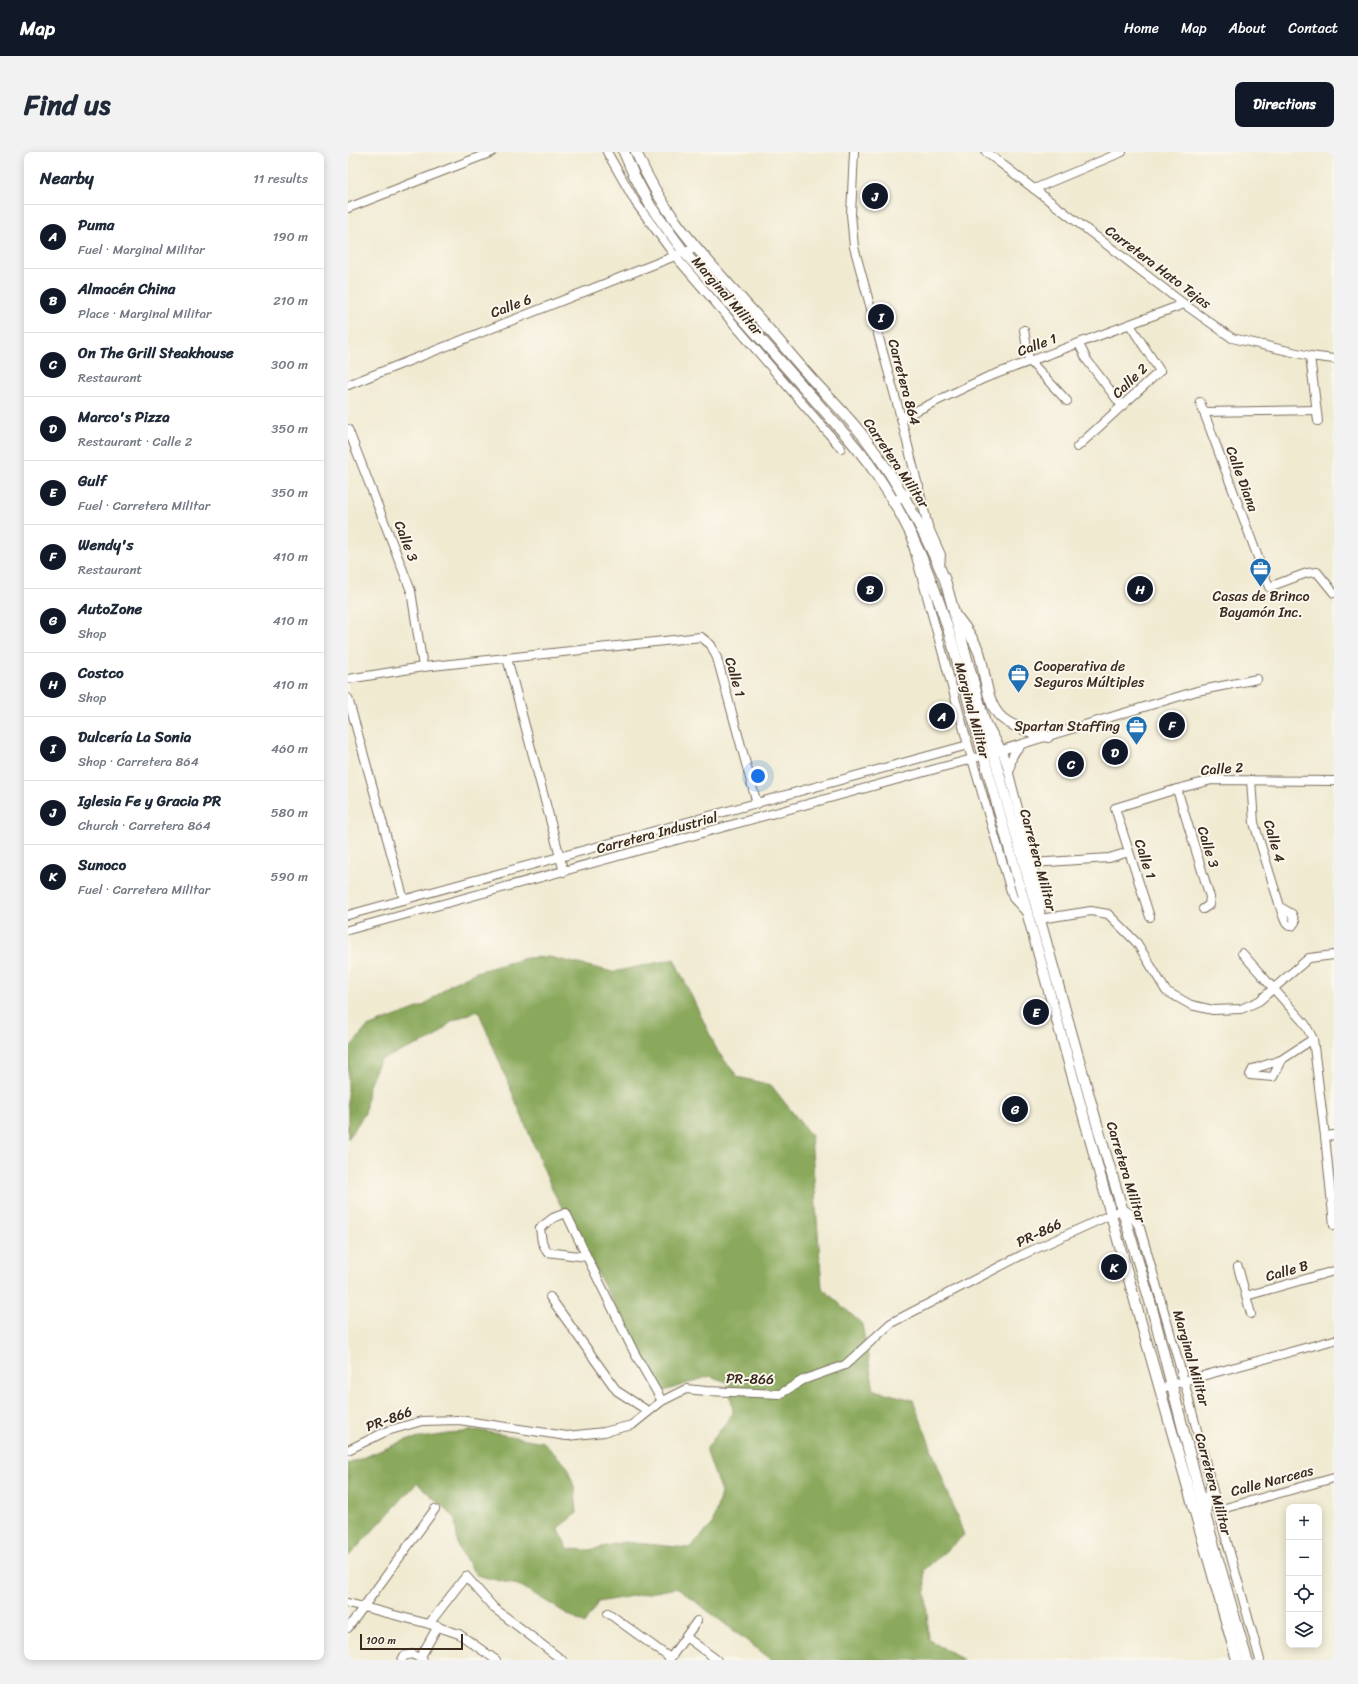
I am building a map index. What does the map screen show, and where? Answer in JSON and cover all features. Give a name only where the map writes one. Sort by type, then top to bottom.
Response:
[{"type":"main road","name":"Carretera Militar","points":[[624,152],[651,207],[679,254],[830,417],[875,472],[908,528],[934,585],[993,753],[1028,916],[1237,1660]]},
{"type":"main road","name":"Carretera Militar","points":[[636,152],[659,199],[695,247],[857,428],[904,495],[930,544],[940,568],[955,614],[1100,1135],[1123,1209],[1172,1385],[1206,1518],[1247,1660]]},
{"type":"main road","points":[[955,614],[967,629],[978,651],[992,704],[999,714],[1010,723],[1048,737]]},
{"type":"street","points":[[348,208],[492,152]]},
{"type":"street","name":"Marginal Militar","points":[[607,152],[636,203],[841,448]]},
{"type":"street","name":"Carretera 864","points":[[854,152],[850,214],[854,247],[901,418],[928,526],[941,555],[940,568]]},
{"type":"street","name":"Carretera Hato Tejas","points":[[986,152],[1184,304],[1232,338],[1310,356],[1334,359]]},
{"type":"street","points":[[1034,189],[1122,152]]},
{"type":"street","name":"Calle 6","points":[[348,384],[695,247]]},
{"type":"street","name":"Calle 1","points":[[901,418],[985,378],[1184,304]]},
{"type":"street","name":"Calle 2","points":[[1078,447],[1160,371],[1130,325]]},
{"type":"street","points":[[1024,330],[1029,360],[1067,401]]},
{"type":"street","points":[[1079,344],[1087,360],[1122,406]]},
{"type":"street","points":[[1310,356],[1318,421]]},
{"type":"street","points":[[1200,402],[1204,412],[1316,410]]},
{"type":"street","name":"Calle Diana","points":[[1204,412],[1269,587],[1307,573],[1317,572],[1334,593]]},
{"type":"street","points":[[816,418],[830,417]]},
{"type":"street","name":"Calle 3","points":[[348,429],[411,591],[423,667]]},
{"type":"street","points":[[893,502],[919,486]]},
{"type":"street","name":"Marginal Militar","points":[[908,528],[968,745],[1013,898],[1028,916]]},
{"type":"street","name":"Calle 1","points":[[348,679],[423,667],[701,638],[711,645],[717,658],[757,804]]},
{"type":"street","points":[[507,658],[564,872]]},
{"type":"street","points":[[972,759],[1198,691],[1258,679]]},
{"type":"street","points":[[348,698],[404,900]]},
{"type":"street","points":[[348,914],[757,804],[968,745]]},
{"type":"street","points":[[1010,778],[1011,758],[1021,745]]},
{"type":"street","name":"Marginal Militar","points":[[993,753],[1010,778],[1041,897],[1040,919]]},
{"type":"street","name":"Carretera Industrial","points":[[348,930],[972,759]]},
{"type":"street","name":"Calle 2","points":[[1115,808],[1212,780],[1334,781]]},
{"type":"street","name":"Calle 4","points":[[1251,780],[1254,823],[1280,907]]},
{"type":"street","name":"Calle 3","points":[[1177,789],[1210,897],[1209,905],[1202,909]]},
{"type":"street","name":"Calle 1","points":[[1115,808],[1150,917]]},
{"type":"street","points":[[1032,863],[1109,858],[1129,852]]},
{"type":"street","points":[[1040,919],[1091,911],[1108,914],[1137,943],[1166,991],[1190,1006],[1213,1010],[1241,1009],[1259,1001],[1309,958],[1334,955]]},
{"type":"street","points":[[1242,953],[1305,1024],[1313,1039],[1330,1136],[1334,1225]]},
{"type":"street","points":[[1281,1060],[1313,1039]]},
{"type":"street","name":"Marginal Militar","points":[[1123,1209],[1136,1219],[1140,1228],[1184,1381],[1210,1482],[1260,1660]]},
{"type":"street","name":"PR-866","points":[[348,1450],[387,1431],[422,1420],[459,1420],[567,1436],[604,1432],[632,1425],[662,1401],[686,1389],[780,1394],[803,1380],[845,1365],[891,1323],[1022,1255],[1123,1209]]},
{"type":"street","points":[[587,1257],[547,1252],[542,1242],[540,1228],[553,1218],[566,1213],[634,1352],[662,1401]]},
{"type":"street","points":[[1238,1267],[1251,1314]]},
{"type":"street","name":"Calle B","points":[[1246,1296],[1334,1272]]},
{"type":"street","points":[[550,1297],[617,1390],[648,1411]]},
{"type":"street","points":[[1160,1389],[1334,1340]]},
{"type":"street","name":"Calle Narceas","points":[[1218,1510],[1334,1478]]},
{"type":"street","points":[[1206,1518],[1210,1482]]},
{"type":"street","points":[[348,1628],[435,1509]]},
{"type":"street","points":[[429,1624],[466,1576],[494,1608],[560,1659]]},
{"type":"street","points":[[348,1603],[438,1626],[459,1634],[496,1660]]},
{"type":"street","points":[[608,1613],[669,1659],[697,1621]]},
{"type":"street","points":[[402,1660],[404,1656],[412,1654],[422,1659],[438,1626]]},
{"type":"street","points":[[686,1637],[717,1660]]},
{"type":"green space","points":[[549,957],[613,972],[674,959],[718,1052],[738,1077],[771,1085],[811,1136],[822,1288],[862,1324],[874,1390],[913,1400],[964,1535],[924,1570],[929,1640],[964,1660],[772,1660],[678,1588],[598,1602],[584,1624],[521,1586],[476,1575],[458,1548],[455,1518],[417,1483],[348,1557],[348,1464],[406,1440],[477,1430],[543,1442],[567,1466],[575,1490],[577,1513],[558,1528],[568,1549],[589,1550],[624,1542],[689,1548],[712,1525],[721,1493],[706,1449],[733,1413],[729,1383],[710,1376],[661,1392],[552,1189],[478,1010],[452,1021],[434,1038],[380,1060],[368,1088],[365,1113],[348,1139],[348,1050],[367,1027],[423,1006],[451,984],[476,972],[526,958]]},
{"type":"place","name":"Iglesia Fe y Gracia PR","points":[[875,196]]},
{"type":"place","name":"Dulcería La Sonia","points":[[881,317]]},
{"type":"place","name":"Casas de Brinco Bayamón Inc.","points":[[1261,588]]},
{"type":"place","name":"Almacén China","points":[[870,589]]},
{"type":"place","name":"Costco","points":[[1140,589]]},
{"type":"place","name":"Cooperativa de Seguros Múltiples","points":[[1019,694]]},
{"type":"place","name":"Puma","points":[[942,716]]},
{"type":"place","name":"Wendy's","points":[[1172,725]]},
{"type":"place","name":"Spartan Staffing","points":[[1136,746]]},
{"type":"place","name":"Marco's Pizza","points":[[1115,752]]},
{"type":"place","name":"On The Grill Steakhouse","points":[[1071,764]]},
{"type":"place","name":"Gulf","points":[[1036,1012]]},
{"type":"place","name":"AutoZone","points":[[1015,1109]]},
{"type":"place","name":"Sunoco","points":[[1114,1267]]}]
